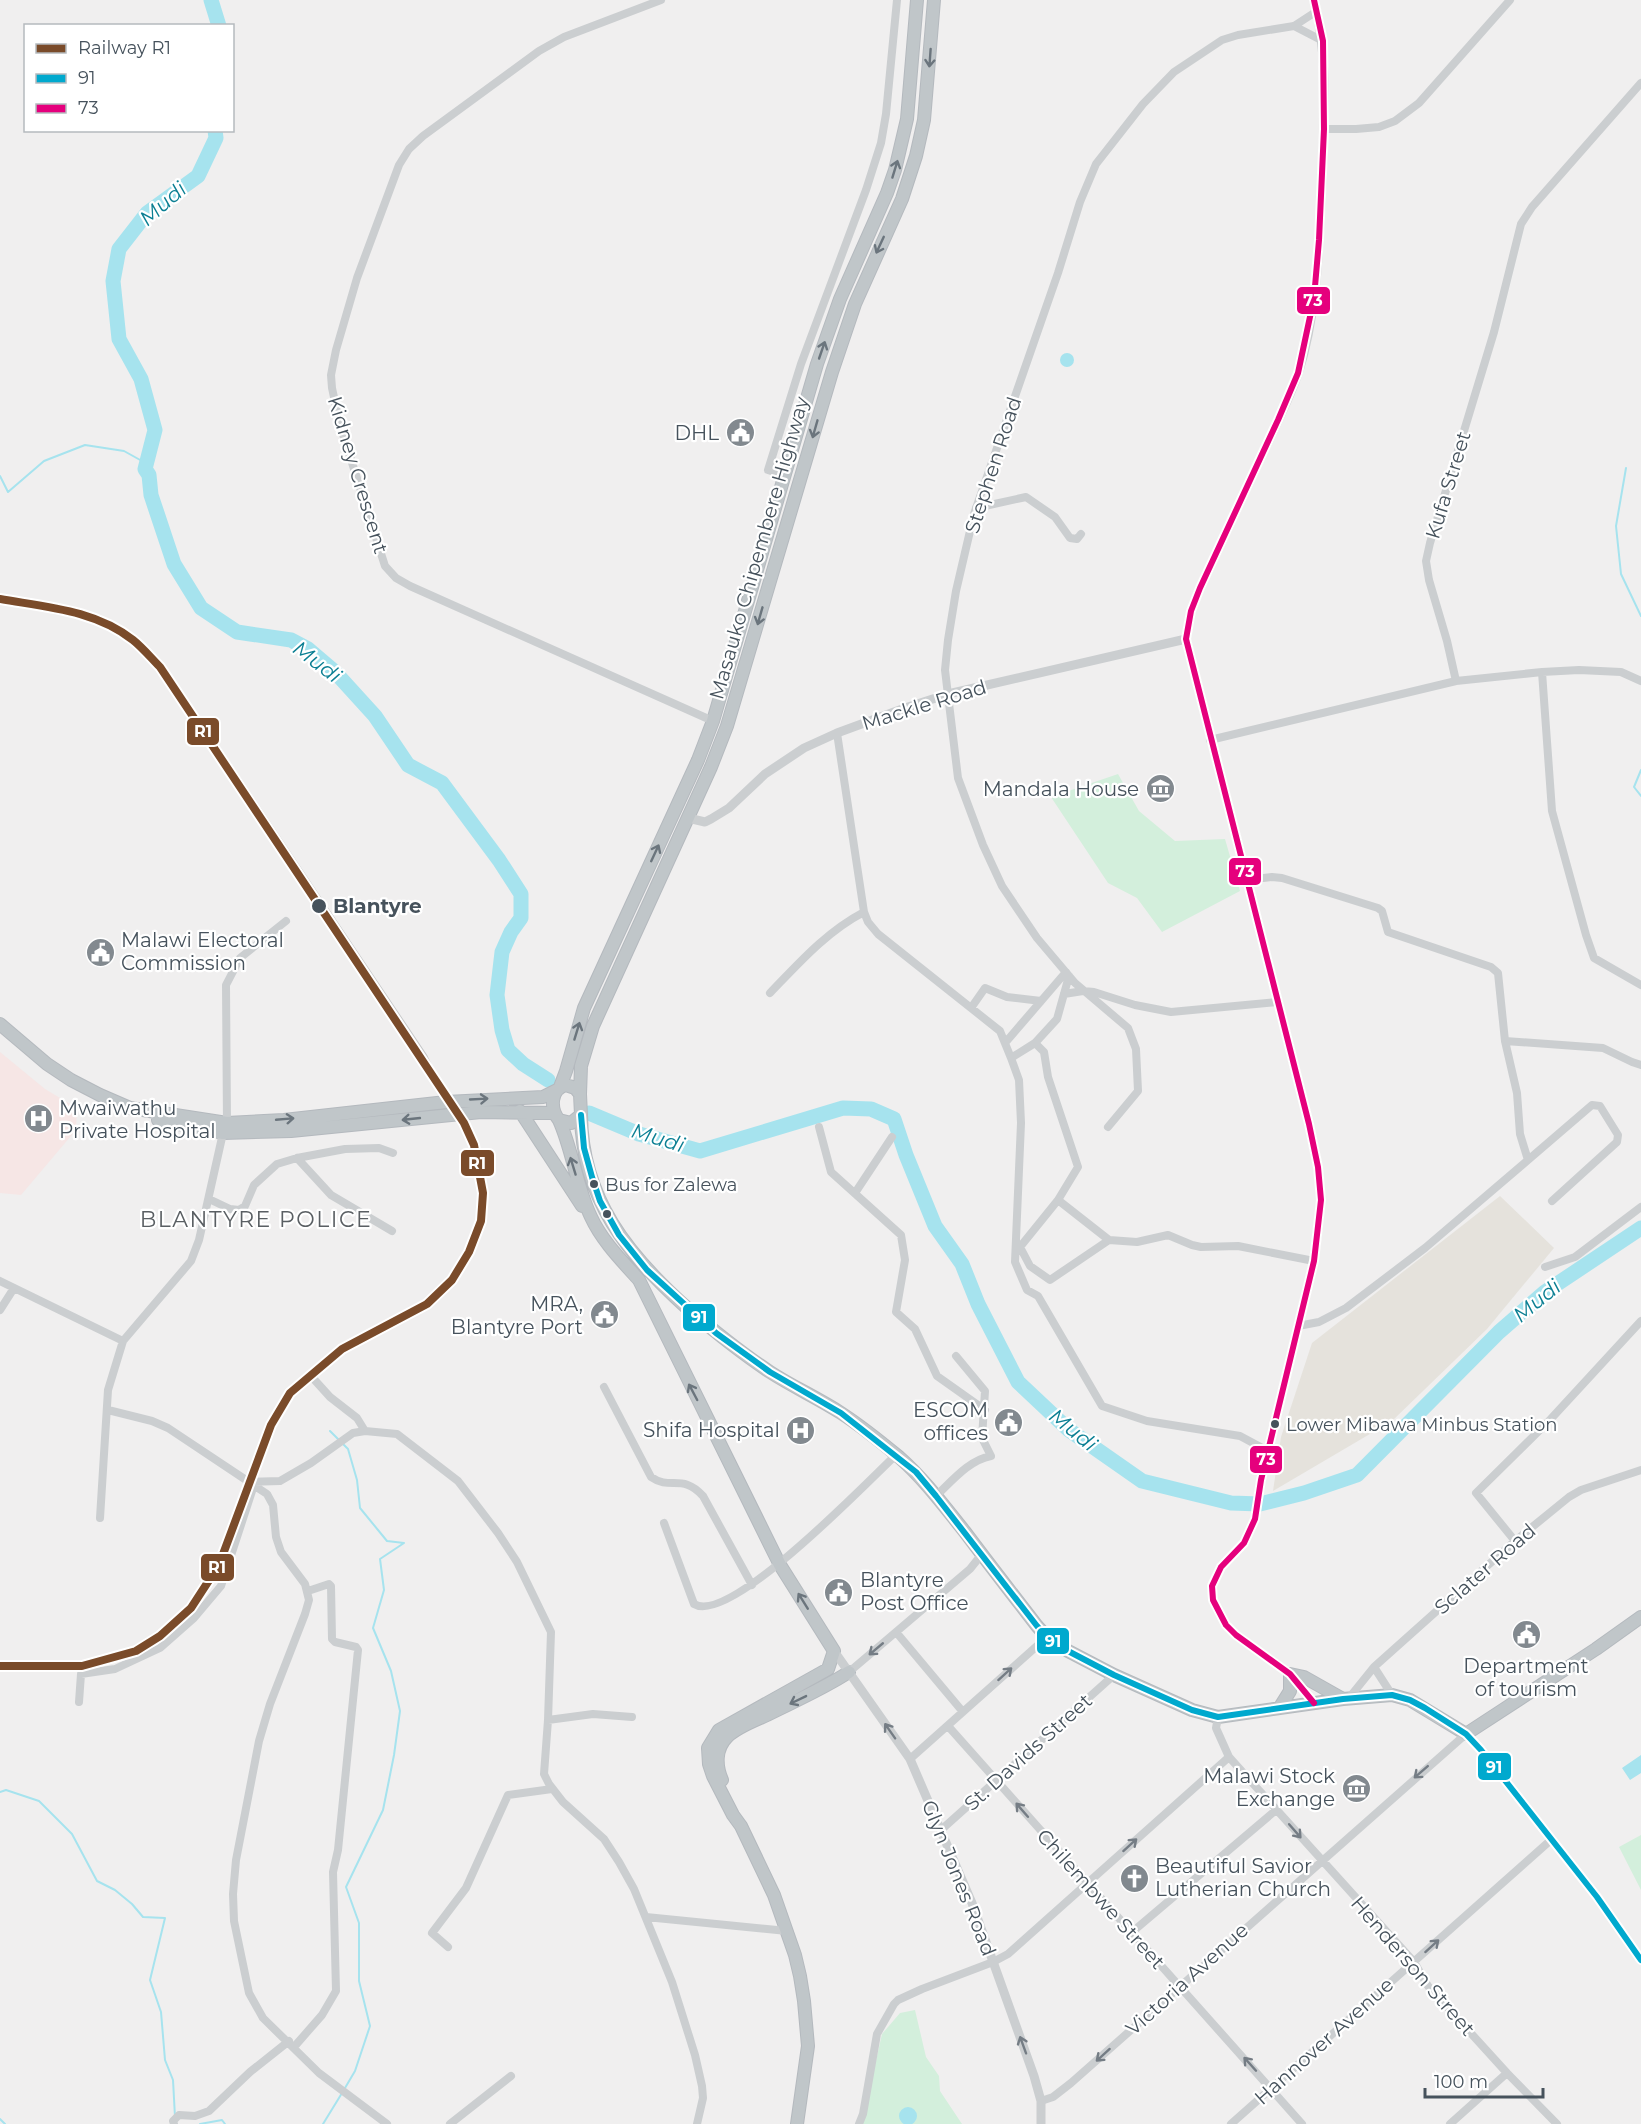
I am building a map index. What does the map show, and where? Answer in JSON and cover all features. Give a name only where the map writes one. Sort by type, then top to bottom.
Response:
[{"type":"highway","name":"Masauko Chipembere Highway","points":[[558,1089],[584,1008],[698,760],[713,721],[817,364],[840,299],[887,193],[900,151],[910,91],[917,0]]},
{"type":"highway","name":"Masauko Chipembere Highway","points":[[580,1094],[581,1066],[593,1026],[688,818],[727,726],[832,372],[877,251],[902,199],[916,156],[925,111],[934,0]]},
{"type":"highway","points":[[0,1024],[47,1064],[100,1095],[130,1108],[225,1128],[446,1102],[543,1096],[571,1086],[580,1094],[581,1131],[600,1201],[619,1235],[647,1270],[716,1333],[770,1372],[841,1413],[916,1472],[1047,1636],[1068,1651],[1114,1675],[1192,1710],[1218,1717],[1346,1698],[1392,1695],[1418,1704],[1466,1734],[1641,1617]]},
{"type":"highway","points":[[0,1033],[81,1095],[125,1113],[225,1128],[291,1131],[481,1112],[520,1111],[556,1116],[571,1123],[581,1115]]},
{"type":"highway","points":[[558,1089],[553,1099],[556,1116],[565,1133],[570,1157],[591,1219]]},
{"type":"highway","points":[[520,1111],[611,1248],[639,1280],[780,1565],[834,1651],[828,1669],[726,1724],[712,1738],[708,1748],[709,1764],[713,1776],[741,1826],[774,1895],[795,1955],[803,1993],[808,2046],[796,2124]]},
{"type":"highway","points":[[741,1826],[739,1813],[718,1768],[717,1759],[722,1745],[727,1738],[744,1726],[831,1684],[849,1672]]},
{"type":"highway","points":[[1280,1707],[1290,1691],[1290,1674],[1304,1677],[1346,1698]]},
{"type":"street","name":"Kidney Crescent","points":[[661,0],[564,37],[539,51],[423,136],[409,149],[399,165],[357,278],[333,363],[332,388],[352,466],[389,572],[410,586],[713,721]]},
{"type":"street","points":[[786,476],[768,470],[801,364],[870,179],[881,143],[897,0]]},
{"type":"street","points":[[1314,0],[1323,41],[1324,129],[1314,298],[1298,373],[1200,588],[1191,611],[1186,639],[1210,741],[1309,1124],[1318,1167],[1320,1200],[1314,1261],[1261,1480],[1255,1519],[1244,1543],[1221,1567],[1215,1577],[1212,1586],[1213,1600],[1219,1615],[1236,1635],[1290,1674],[1314,1703]]},
{"type":"street","points":[[1324,129],[1379,127],[1401,116],[1419,103],[1510,0]]},
{"type":"street","name":"Stephen Road","points":[[1108,1127],[1138,1091],[1136,1049],[1128,1028],[1067,974],[1020,916],[1002,886],[983,845],[958,778],[945,670],[957,591],[976,508],[1058,273],[1080,202],[1096,164],[1143,104],[1174,72],[1222,40],[1238,35],[1294,26],[1317,11]]},
{"type":"street","points":[[1294,26],[1323,41]]},
{"type":"street","name":"Kufa Street","points":[[1456,681],[1426,561],[1494,332],[1521,224],[1532,207],[1641,83]]},
{"type":"street","points":[[976,508],[1026,497],[1055,517],[1070,538],[1077,539],[1082,534]]},
{"type":"street","name":"Mackle Road","points":[[688,818],[705,822],[711,819],[729,808],[765,774],[804,748],[837,733],[948,694],[1186,639]]},
{"type":"street","points":[[1542,672],[1551,811],[1586,935],[1594,958],[1641,986]]},
{"type":"street","points":[[1210,741],[1456,681],[1542,672],[1621,672],[1641,681]]},
{"type":"street","points":[[837,733],[864,912],[868,922],[878,934],[1000,1031],[1019,1080],[1021,1123],[1015,1262],[1027,1290],[1038,1296],[1102,1406],[1147,1421],[1240,1436],[1268,1451]]},
{"type":"street","points":[[1246,880],[1282,878],[1378,908],[1382,911],[1388,932],[1491,967],[1498,973],[1505,1041],[1517,1093],[1520,1134],[1528,1160]]},
{"type":"street","points":[[770,993],[828,935],[864,912]]},
{"type":"street","points":[[100,1518],[108,1390],[123,1341],[191,1261],[199,1240],[209,1199],[225,1128],[226,985],[240,958],[286,921]]},
{"type":"street","points":[[1011,1058],[1035,1043],[1056,1019],[1064,994],[1067,974]]},
{"type":"street","points":[[1005,1043],[1067,974]]},
{"type":"street","points":[[971,1008],[986,988],[1007,997],[1041,1001]]},
{"type":"street","points":[[1064,994],[1083,990],[1171,1012],[1277,1002]]},
{"type":"street","points":[[1505,1041],[1603,1048],[1641,1065]]},
{"type":"street","points":[[1035,1043],[1044,1052],[1048,1077],[1078,1167],[1058,1200],[1020,1247],[1030,1266],[1050,1280],[1109,1240]]},
{"type":"street","points":[[1299,1326],[1319,1322],[1346,1308],[1425,1248],[1592,1106],[1600,1106],[1618,1135],[1617,1142],[1552,1201]]},
{"type":"street","points":[[819,1127],[831,1172],[902,1235],[905,1260],[896,1312],[915,1329],[937,1377],[985,1410]]},
{"type":"street","points":[[855,1193],[892,1137]]},
{"type":"street","points":[[209,1199],[230,1209],[238,1210],[245,1206],[254,1185],[277,1164],[297,1158],[357,1149],[380,1148],[393,1153]]},
{"type":"street","points":[[297,1158],[331,1195],[392,1231]]},
{"type":"street","points":[[1058,1200],[1109,1240],[1137,1242],[1168,1235],[1192,1245],[1238,1246],[1314,1261]]},
{"type":"street","points":[[1545,1267],[1575,1257],[1641,1207]]},
{"type":"street","points":[[0,1281],[123,1341]]},
{"type":"street","points":[[0,1310],[14,1288]]},
{"type":"street","points":[[1515,1541],[1476,1493],[1548,1422],[1641,1321]]},
{"type":"street","points":[[936,1496],[973,1463],[980,1458],[990,1456],[982,1437],[985,1391],[956,1356]]},
{"type":"street","points":[[310,1376],[330,1397],[357,1418],[365,1431]]},
{"type":"street","points":[[604,1387],[651,1477],[657,1482],[688,1483],[695,1487],[703,1496],[752,1585]]},
{"type":"street","points":[[108,1410],[152,1421],[168,1428],[267,1494],[271,1499],[276,1538],[281,1552],[308,1590],[309,1600],[306,1614],[283,1668],[259,1741],[236,1860],[233,1894],[234,1921],[249,1993],[263,2018],[334,2085],[363,2104],[387,2124]]},
{"type":"street","points":[[252,1484],[280,1481],[311,1463],[353,1433],[365,1431],[397,1434],[458,1481],[498,1533],[517,1562],[551,1632],[544,1774],[563,1803],[604,1839],[634,1889],[672,1982],[695,2055],[703,2098],[697,2124]]},
{"type":"street","points":[[664,1523],[694,1604],[706,1607],[728,1599],[780,1565],[896,1455]]},
{"type":"street","name":"Sclater Road","points":[[1346,1698],[1374,1667],[1515,1541],[1569,1497],[1581,1490],[1641,1470]]},
{"type":"street","points":[[79,1702],[81,1674],[116,1669],[160,1648],[194,1618],[221,1586],[252,1484]]},
{"type":"street","points":[[849,1672],[970,1569],[982,1554]]},
{"type":"street","points":[[174,2124],[173,2121],[178,2115],[195,2116],[209,2111],[250,2072],[291,2044],[322,2015],[336,1991],[333,1872],[338,1850],[358,1650],[356,1647],[335,1642],[332,1639],[331,1586],[329,1584],[308,1590]]},
{"type":"street","points":[[896,1632],[963,1712]]},
{"type":"street","points":[[910,1759],[1047,1636]]},
{"type":"street","name":"Glyn Jones Road","points":[[834,1651],[910,1759],[941,1830],[993,1962],[1041,2101],[1041,2124]]},
{"type":"street","points":[[1374,1667],[1392,1695]]},
{"type":"street","name":"St. Davids Street","points":[[941,1830],[1114,1675]]},
{"type":"street","points":[[548,1720],[593,1714],[632,1717]]},
{"type":"street","name":"Henderson Street","points":[[1218,1717],[1216,1728],[1229,1757],[1414,1962],[1428,1986],[1557,2124]]},
{"type":"street","name":"Chilembwe Street","points":[[948,1726],[1302,2124]]},
{"type":"street","points":[[1466,1734],[1597,1897],[1641,1960]]},
{"type":"street","name":"Victoria Avenue","points":[[1041,2101],[1053,2097],[1071,2083],[1466,1734]]},
{"type":"street","points":[[859,2124],[863,2114],[877,2034],[898,2000],[993,1962],[1022,1942],[1229,1757]]},
{"type":"street","points":[[448,1947],[432,1933],[466,1888],[508,1795],[552,1788]]},
{"type":"street","points":[[1131,1933],[1276,1810]]},
{"type":"street","name":"Hannover Avenue","points":[[1231,2124],[1552,1839]]},
{"type":"street","points":[[646,1917],[787,1931]]},
{"type":"street","points":[[1450,2124],[1507,2073]]},
{"type":"street","points":[[450,2124],[511,2076]]},
{"type":"shaded area","name":"Mwaiwathu Private Hospital","points":[[0,1052],[45,1089],[77,1108],[76,1130],[21,1195],[0,1193]]},
{"type":"shaded area","points":[[1500,1196],[1554,1248],[1487,1329],[1392,1421],[1273,1491],[1281,1437],[1312,1343]]},
{"type":"green space","points":[[1118,774],[1139,811],[1175,841],[1225,839],[1240,891],[1162,932],[1137,898],[1108,883],[1051,797]]},
{"type":"green space","points":[[1641,1835],[1641,1890],[1619,1847]]},
{"type":"green space","points":[[915,2010],[926,2057],[939,2076],[940,2091],[962,2124],[862,2124],[882,2034],[900,2013]]},
{"type":"water","points":[[1064,353],[1070,353],[1074,360],[1070,367],[1064,367],[1060,363],[1060,357]]},
{"type":"water","points":[[1641,1755],[1641,1773],[1630,1780],[1622,1768]]},
{"type":"water","points":[[908,2107],[914,2110],[917,2116],[914,2122],[908,2125],[902,2122],[899,2116],[902,2110]]},
{"type":"waterway","name":"Mudi","points":[[211,0],[218,24]]},
{"type":"waterway","name":"Mudi","points":[[215,132],[216,138],[198,176],[147,213],[119,249],[113,281],[119,339],[141,379],[155,430],[145,469],[149,475],[151,495],[174,564],[201,608],[237,632],[291,640],[308,649],[335,672],[375,716],[408,765],[442,783],[499,860],[521,894],[521,918],[511,932],[502,952],[497,995],[502,1030],[508,1050],[523,1064],[548,1080]]},
{"type":"waterway","name":"Mudi","points":[[0,476],[8,492],[44,461],[85,445],[124,451],[142,461],[150,483],[151,508],[161,536],[182,582],[205,614],[229,632],[278,633],[310,647],[330,667],[338,670],[375,716]]},
{"type":"waterway","points":[[1626,468],[1616,526],[1621,574],[1641,616]]},
{"type":"waterway","points":[[1641,770],[1634,787],[1641,796]]},
{"type":"waterway","name":"Mudi","points":[[589,1113],[639,1134],[700,1151],[843,1108],[871,1109],[894,1119],[935,1226],[962,1264],[978,1304],[1018,1382],[1069,1430],[1142,1481],[1231,1503],[1260,1504],[1304,1493],[1357,1475],[1499,1332],[1545,1292],[1641,1228]]},
{"type":"waterway","points":[[330,1431],[339,1440]]},
{"type":"waterway","points":[[343,1444],[348,1449],[357,1480],[360,1508],[387,1541],[404,1543],[380,1559],[384,1590],[373,1628],[391,1671],[400,1711],[383,1810],[346,1887],[359,1923],[359,1981],[370,2026],[355,2071],[345,2088]]},
{"type":"waterway","points":[[0,1792],[6,1790],[39,1801],[72,1834],[97,1881],[115,1890],[143,1917],[165,1918],[150,1980],[161,2012],[165,2060],[173,2080],[175,2117]]},
{"type":"waterway","points":[[323,2124],[342,2093]]},
{"type":"waterway","points":[[0,2119],[5,2124]]},
{"type":"waterway","points":[[200,2124],[222,2120],[225,2124]]},
{"type":"railway","points":[[174,686],[198,716],[426,1055],[443,1091]]},
{"type":"rail line","name":"R1","points":[[0,599],[70,611],[103,622],[133,640],[160,667],[464,1123],[474,1145],[483,1193],[481,1221],[469,1252],[452,1280],[427,1304],[342,1349],[290,1393],[271,1425],[219,1565],[191,1608],[160,1636],[136,1651],[82,1666],[0,1666]]},
{"type":"transit line","name":"73","points":[[1314,0],[1323,41],[1324,129],[1314,298],[1298,373],[1200,588],[1191,611],[1186,639],[1309,1124],[1318,1167],[1321,1200],[1314,1261],[1261,1480],[1255,1519],[1244,1543],[1221,1567],[1212,1586],[1213,1600],[1226,1625],[1236,1635],[1290,1674],[1314,1703]]},
{"type":"transit line","name":"91","points":[[581,1115],[584,1148],[600,1201],[619,1235],[647,1270],[716,1333],[770,1372],[841,1413],[916,1472],[1047,1637],[1068,1651],[1114,1675],[1192,1710],[1218,1717],[1343,1699],[1392,1695],[1410,1700],[1425,1708],[1466,1734],[1481,1750],[1597,1897],[1641,1960]]},
{"type":"place","name":"DHL","points":[[740,433]]},
{"type":"place","name":"Mandala House","points":[[1160,789]]},
{"type":"place","name":"Blantyre","points":[[319,906]]},
{"type":"place","name":"Malawi Electoral Commission","points":[[100,952]]},
{"type":"place","name":"Mwaiwathu Private Hospital","points":[[38,1119]]},
{"type":"place","name":"Bus for Zalewa","points":[[594,1184]]},
{"type":"place","name":"MRA, Blantyre Port","points":[[604,1315]]},
{"type":"place","name":"ESCOM offices","points":[[1009,1422]]},
{"type":"place","name":"Lower Mibawa Minbus Station","points":[[1275,1424]]},
{"type":"place","name":"Shifa Hospital","points":[[801,1430]]},
{"type":"place","name":"Blantyre Post Office","points":[[839,1592]]},
{"type":"place","name":"Department of tourism","points":[[1526,1635]]},
{"type":"place","name":"Malawi Stock Exchange","points":[[1356,1788]]},
{"type":"place","name":"Beautiful Savior Lutherian Church","points":[[1134,1878]]},
{"type":"district","name":"BLANTYRE POLICE","points":[[256,1219]]}]
